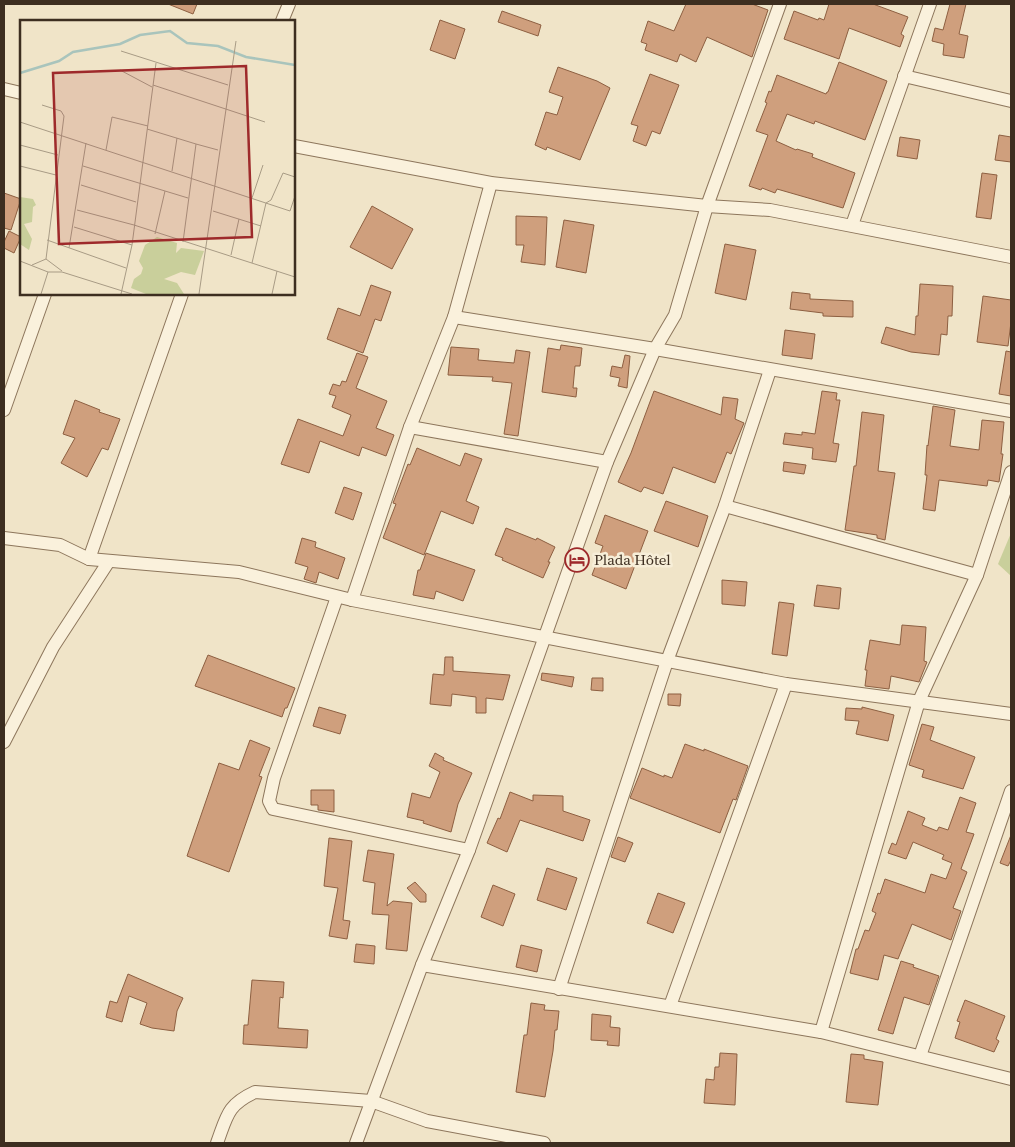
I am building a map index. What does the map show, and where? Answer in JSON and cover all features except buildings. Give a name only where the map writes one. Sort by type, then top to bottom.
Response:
[{"type":"street","points":[[282,20],[289,4]]},
{"type":"street","points":[[356,1143],[422,965],[469,850],[607,462],[655,349],[675,315],[707,206],[780,4]]},
{"type":"street","points":[[852,225],[930,4]]},
{"type":"street","points":[[904,76],[1011,101]]},
{"type":"street","points":[[4,89],[20,93]]},
{"type":"street","points":[[295,146],[491,183],[707,206],[770,210],[1011,257]]},
{"type":"street","points":[[352,600],[410,427],[454,317],[491,183]]},
{"type":"street","points":[[4,410],[45,295]]},
{"type":"street","points":[[89,559],[182,295]]},
{"type":"street","points":[[454,317],[655,349],[1011,411]]},
{"type":"street","points":[[559,989],[667,661],[725,506],[770,370]]},
{"type":"street","points":[[410,427],[607,462]]},
{"type":"street","points":[[821,1032],[919,701],[977,575],[1011,472]]},
{"type":"street","points":[[725,506],[977,575]]},
{"type":"street","points":[[4,538],[60,545],[89,559],[239,572],[337,597],[786,684],[1011,714]]},
{"type":"street","points":[[4,742],[53,648],[109,561]]},
{"type":"street","points":[[337,597],[274,778],[269,801],[273,810],[469,850]]},
{"type":"street","points":[[670,1006],[786,684]]},
{"type":"street","points":[[920,1056],[1011,791]]},
{"type":"street","points":[[422,965],[821,1032],[1011,1079]]},
{"type":"street","points":[[218,1143],[230,1108],[243,1097],[255,1092],[371,1101],[487,1139],[544,1143]]},
{"type":"green space","points":[[1011,533],[1011,576],[998,564]]},
{"type":"place","name":"Plada Hôtel","points":[[577,560]]}]
